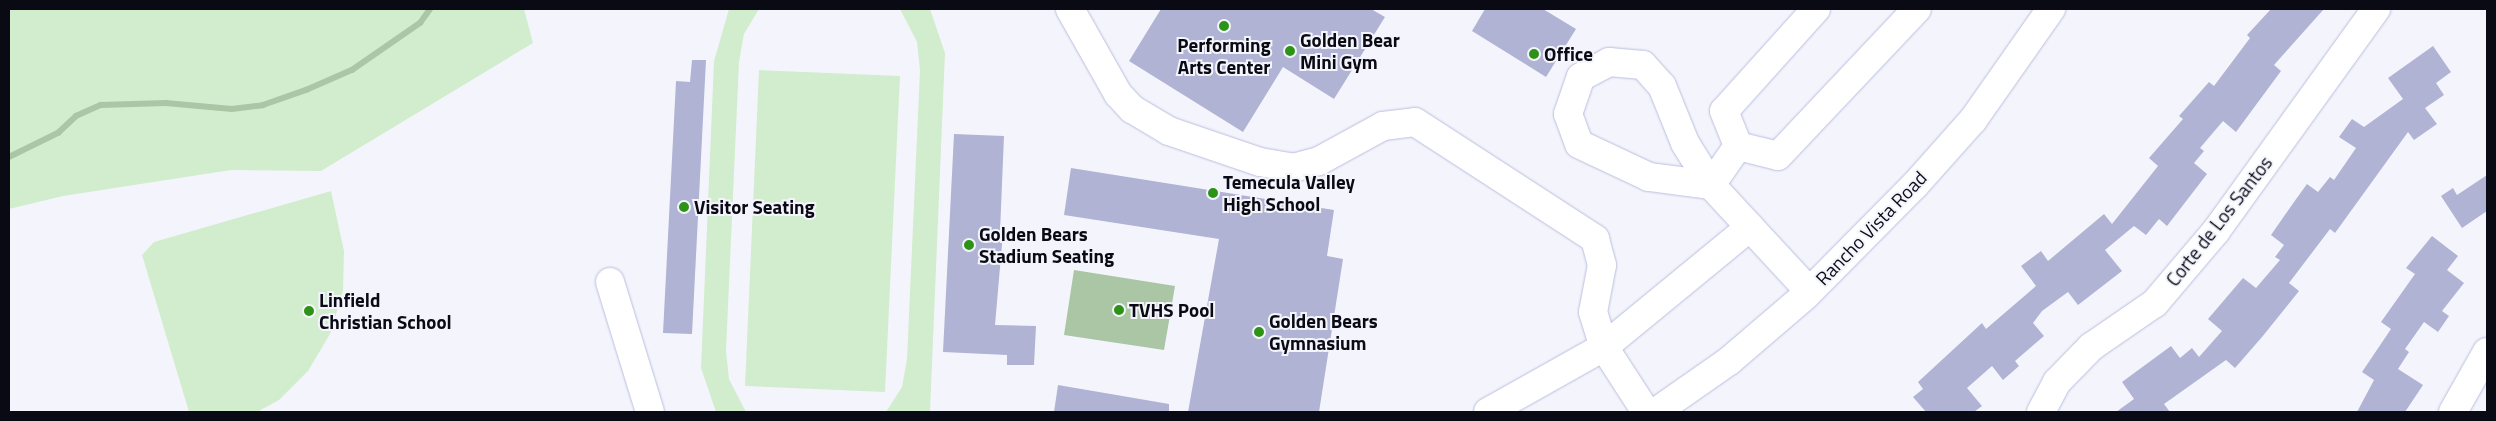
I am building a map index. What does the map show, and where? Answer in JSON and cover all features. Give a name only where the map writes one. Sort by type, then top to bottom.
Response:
[{"type":"street","points":[[1070,9],[1123,100],[1140,115],[1184,138],[1260,162],[1294,168],[1319,161],[1383,126],[1415,122],[1581,230],[1595,240],[1602,265],[1593,312],[1604,347],[1646,412]]},
{"type":"street","points":[[1738,146],[1724,111],[1816,9]]},
{"type":"street","points":[[1738,146],[1778,156],[1917,9]]},
{"type":"street","name":"Rancho Vista Road","points":[[1656,412],[1729,361],[1809,291],[1973,120],[2051,9]]},
{"type":"street","name":"Corte de Los Santos","points":[[2041,412],[2057,382],[2091,347],[2155,303],[2210,238],[2376,9]]},
{"type":"street","points":[[1710,185],[1649,177],[1579,144],[1568,114],[1581,77],[1609,62],[1643,66],[1662,86],[1685,143],[1710,185],[1809,291]]},
{"type":"street","points":[[1710,185],[1738,146]]},
{"type":"street","points":[[1488,412],[1604,347],[1750,227]]},
{"type":"street","points":[[610,282],[650,412]]},
{"type":"street","points":[[2453,412],[2487,352]]},
{"type":"shaded area","points":[[9,9],[524,9],[533,43],[321,171],[231,170],[63,196],[9,209]]},
{"type":"shaded area","points":[[729,9],[759,9],[744,34],[739,62],[726,351],[729,379],[746,412],[716,412],[701,368],[714,61]]},
{"type":"shaded area","points":[[900,9],[930,9],[945,53],[930,412],[886,412],[902,387],[907,359],[920,70],[917,42]]},
{"type":"shaded area","points":[[759,70],[900,76],[885,392],[745,386]]},
{"type":"shaded area","points":[[331,191],[344,251],[343,291],[330,334],[308,371],[279,400],[257,412],[189,412],[142,255],[154,242]]},
{"type":"shaded area","name":"TVHS Pool","points":[[1074,270],[1175,286],[1164,350],[1064,335]]},
{"type":"building","points":[[1161,9],[1371,9],[1385,17],[1334,99],[1283,67],[1243,132],[1129,61]]},
{"type":"building","name":"Office","points":[[1485,9],[1543,9],[1576,29],[1546,77],[1472,31]]},
{"type":"building","points":[[2271,9],[2324,9],[2274,65],[2281,71],[2236,132],[2223,121],[2200,148],[2204,151],[2194,163],[2207,174],[2167,226],[2159,219],[2146,235],[2134,226],[2105,250],[2122,271],[2078,305],[2068,292],[2042,311],[2033,323],[2044,336],[2015,361],[2019,366],[2003,380],[1992,366],[1967,388],[1982,406],[1974,412],[1926,412],[1913,397],[1923,389],[1918,382],[1982,323],[1986,329],[2036,286],[2021,266],[2041,251],[2048,261],[2104,214],[2112,224],[2158,166],[2149,158],[2183,119],[2179,116],[2209,82],[2214,86],[2250,38],[2247,35]]},
{"type":"building","points":[[2433,46],[2451,72],[2436,83],[2444,95],[2425,108],[2437,124],[2414,140],[2408,132],[2335,233],[2330,229],[2289,283],[2299,291],[2262,337],[2235,368],[2226,360],[2164,404],[2170,412],[2116,412],[2134,399],[2122,382],[2171,346],[2180,358],[2192,348],[2199,357],[2222,331],[2208,319],[2243,278],[2256,288],[2280,260],[2275,257],[2284,245],[2271,235],[2294,202],[2307,184],[2318,192],[2330,177],[2334,180],[2356,148],[2339,137],[2352,119],[2364,127],[2403,99],[2388,78]]},
{"type":"building","name":"Visitor Seating","points":[[692,60],[706,60],[692,334],[663,333],[676,81],[690,82]]},
{"type":"building","name":"Golden Bears Stadium Seating","points":[[954,134],[1004,136],[1000,232],[1003,233],[995,325],[1036,326],[1034,365],[1007,365],[1007,355],[943,352]]},
{"type":"building","points":[[1071,168],[1334,210],[1327,256],[1343,259],[1319,412],[1188,412],[1219,239],[1064,215]]},
{"type":"building","points":[[2487,175],[2487,211],[2462,228],[2441,196],[2453,188],[2457,195]]},
{"type":"building","points":[[2432,236],[2458,256],[2447,270],[2464,283],[2442,311],[2449,316],[2438,332],[2424,322],[2405,349],[2409,352],[2398,369],[2423,385],[2405,412],[2357,412],[2374,380],[2362,372],[2391,329],[2381,322],[2415,274],[2406,268]]},
{"type":"building","points":[[1058,385],[1169,404],[1169,412],[1054,412]]},
{"type":"waterway","points":[[9,157],[58,133],[76,116],[101,105],[166,103],[232,109],[263,105],[306,90],[352,70],[420,23],[430,9]]},
{"type":"place","name":"Performing Arts Center","points":[[1224,26]]},
{"type":"place","name":"Golden Bear Mini Gym","points":[[1290,51]]},
{"type":"place","name":"Office","points":[[1534,54]]},
{"type":"place","name":"Temecula Valley High School","points":[[1213,193]]},
{"type":"place","name":"Visitor Seating","points":[[684,207]]},
{"type":"place","name":"Golden Bears Stadium Seating","points":[[969,245]]},
{"type":"place","name":"TVHS Pool","points":[[1119,310]]},
{"type":"place","name":"Linfield Christian School","points":[[309,311]]},
{"type":"place","name":"Golden Bears Gymnasium","points":[[1259,332]]}]
